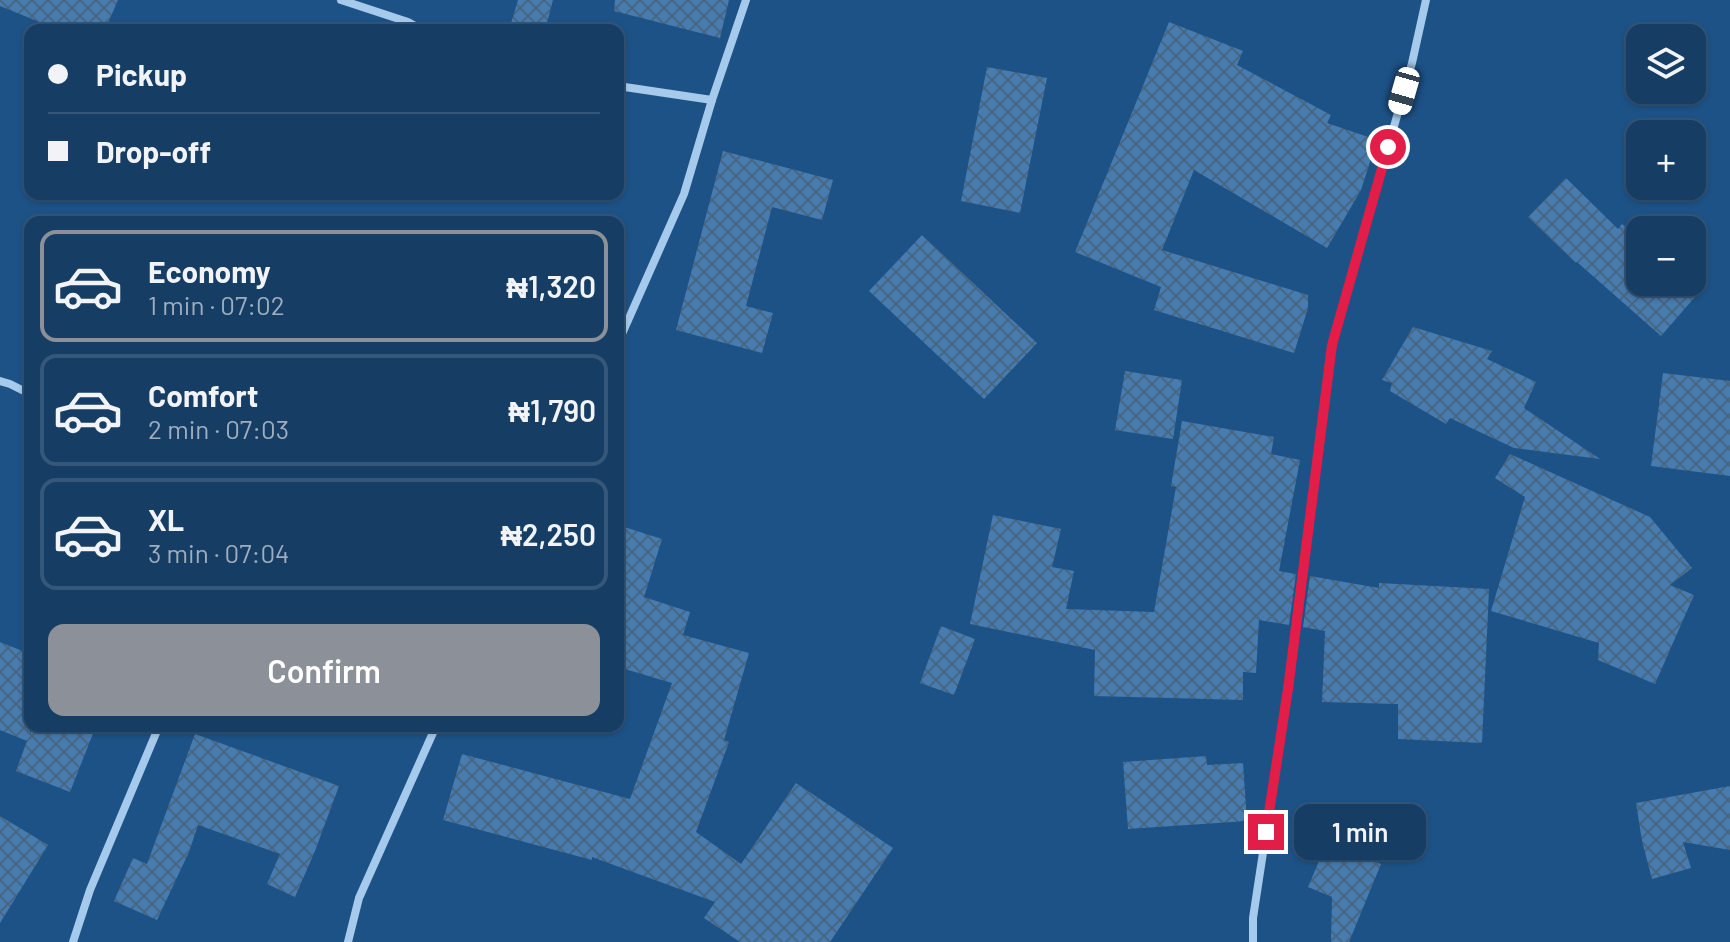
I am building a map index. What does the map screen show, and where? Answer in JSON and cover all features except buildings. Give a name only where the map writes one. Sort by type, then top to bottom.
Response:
[{"type":"street","points":[[341,0],[412,24]]},
{"type":"street","points":[[624,329],[684,194],[746,0]]},
{"type":"street","points":[[1253,942],[1253,918],[1288,689],[1332,345],[1412,63],[1426,0]]},
{"type":"street","points":[[624,87],[712,100]]},
{"type":"street","points":[[0,381],[24,391]]},
{"type":"street","points":[[73,942],[90,890],[156,732]]},
{"type":"street","points":[[348,942],[359,898],[433,732]]},
{"type":"route","points":[[1266,832],[1288,689],[1332,345],[1388,147]]}]
